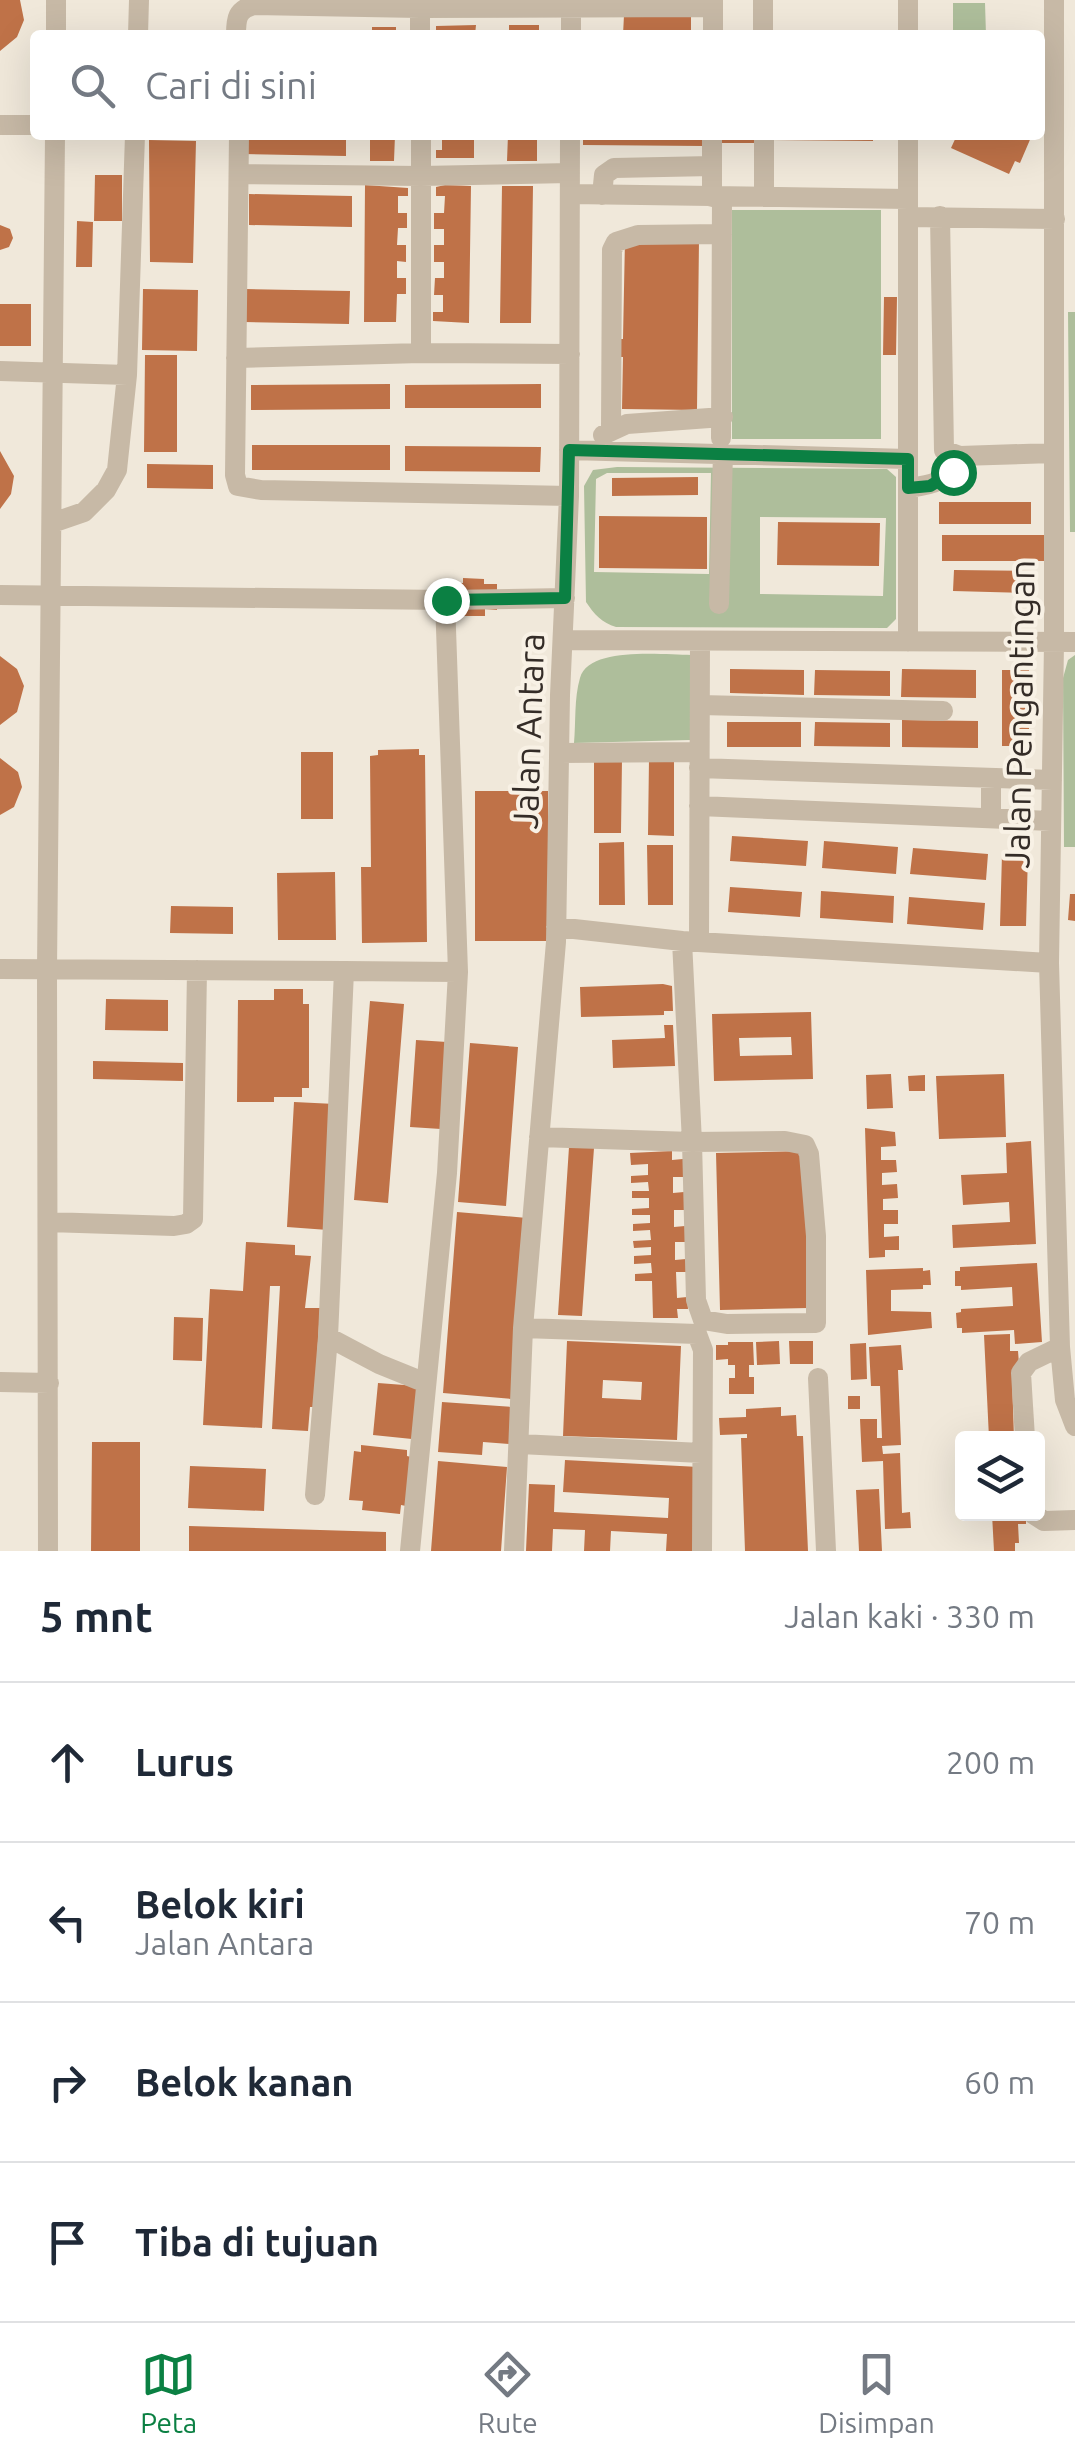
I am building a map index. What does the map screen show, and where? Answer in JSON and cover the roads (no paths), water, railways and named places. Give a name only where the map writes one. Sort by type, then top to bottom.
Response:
[{"type":"street","points":[[56,0],[56,30]]},
{"type":"street","points":[[138,30],[139,0]]},
{"type":"street","points":[[763,0],[763,30]]},
{"type":"street","points":[[908,0],[908,30]]},
{"type":"street","name":"Jalan Pengantingan","points":[[1054,0],[1054,454],[1064,643],[1052,780],[1049,963],[1065,1216],[1060,1348],[1065,1400],[1075,1426]]},
{"type":"street","points":[[571,4],[571,30]]},
{"type":"street","points":[[236,30],[236,18],[244,8],[254,5],[420,8],[713,4],[713,30]]},
{"type":"street","points":[[420,8],[420,30]]},
{"type":"street","points":[[0,125],[30,125]]},
{"type":"street","points":[[48,1551],[47,970],[55,140]]},
{"type":"street","points":[[52,522],[84,512],[106,490],[117,470],[127,374],[134,140]]},
{"type":"street","points":[[239,140],[235,474],[238,486],[261,490],[568,496]]},
{"type":"street","points":[[421,140],[421,353]]},
{"type":"street","name":"Jalan Antara","points":[[514,1551],[522,1328],[556,926],[569,450],[570,140]]},
{"type":"street","points":[[712,140],[722,234],[719,604]]},
{"type":"street","points":[[764,140],[764,198]]},
{"type":"street","points":[[908,140],[908,642]]},
{"type":"street","points":[[602,195],[608,170],[712,166]]},
{"type":"street","points":[[240,174],[421,176],[570,172]]},
{"type":"street","points":[[571,194],[764,198],[908,208],[940,216],[1055,219]]},
{"type":"street","points":[[940,216],[944,450],[960,456],[1054,454]]},
{"type":"street","points":[[611,429],[612,250],[616,242],[638,235],[722,234]]},
{"type":"street","points":[[236,358],[570,354]]},
{"type":"street","points":[[0,371],[127,374]]},
{"type":"street","points":[[596,450],[599,440],[611,429],[627,424],[908,459]]},
{"type":"street","points":[[569,450],[722,436]]},
{"type":"street","points":[[908,488],[930,486],[942,480],[953,472],[960,456]]},
{"type":"street","points":[[0,595],[565,598]]},
{"type":"street","points":[[410,1551],[447,1174],[458,972],[446,600]]},
{"type":"street","points":[[563,640],[1064,643]]},
{"type":"street","points":[[539,1136],[692,1142],[786,1141],[805,1145],[810,1154],[816,1236],[816,1323],[728,1324],[702,1320],[696,1300],[692,1142],[691,942],[699,806],[700,641]]},
{"type":"street","points":[[700,705],[943,711]]},
{"type":"street","points":[[559,753],[699,760],[820,772],[1052,780]]},
{"type":"street","points":[[818,810],[820,772]]},
{"type":"street","points":[[991,778],[991,818]]},
{"type":"street","points":[[699,806],[1051,822]]},
{"type":"street","points":[[556,926],[691,942],[1049,963]]},
{"type":"street","points":[[0,969],[458,972]]},
{"type":"street","points":[[48,1222],[174,1226],[193,1218],[197,970]]},
{"type":"street","points":[[315,1495],[328,1337],[344,971]]},
{"type":"street","points":[[522,1328],[696,1334],[703,1350],[702,1551]]},
{"type":"street","points":[[328,1337],[426,1384]]},
{"type":"street","points":[[1025,1431],[1021,1373],[1030,1362],[1060,1348]]},
{"type":"street","points":[[818,1378],[826,1551]]},
{"type":"street","points":[[0,1382],[49,1383]]},
{"type":"street","points":[[520,1444],[701,1453]]},
{"type":"street","points":[[1045,1521],[1075,1520]]}]
